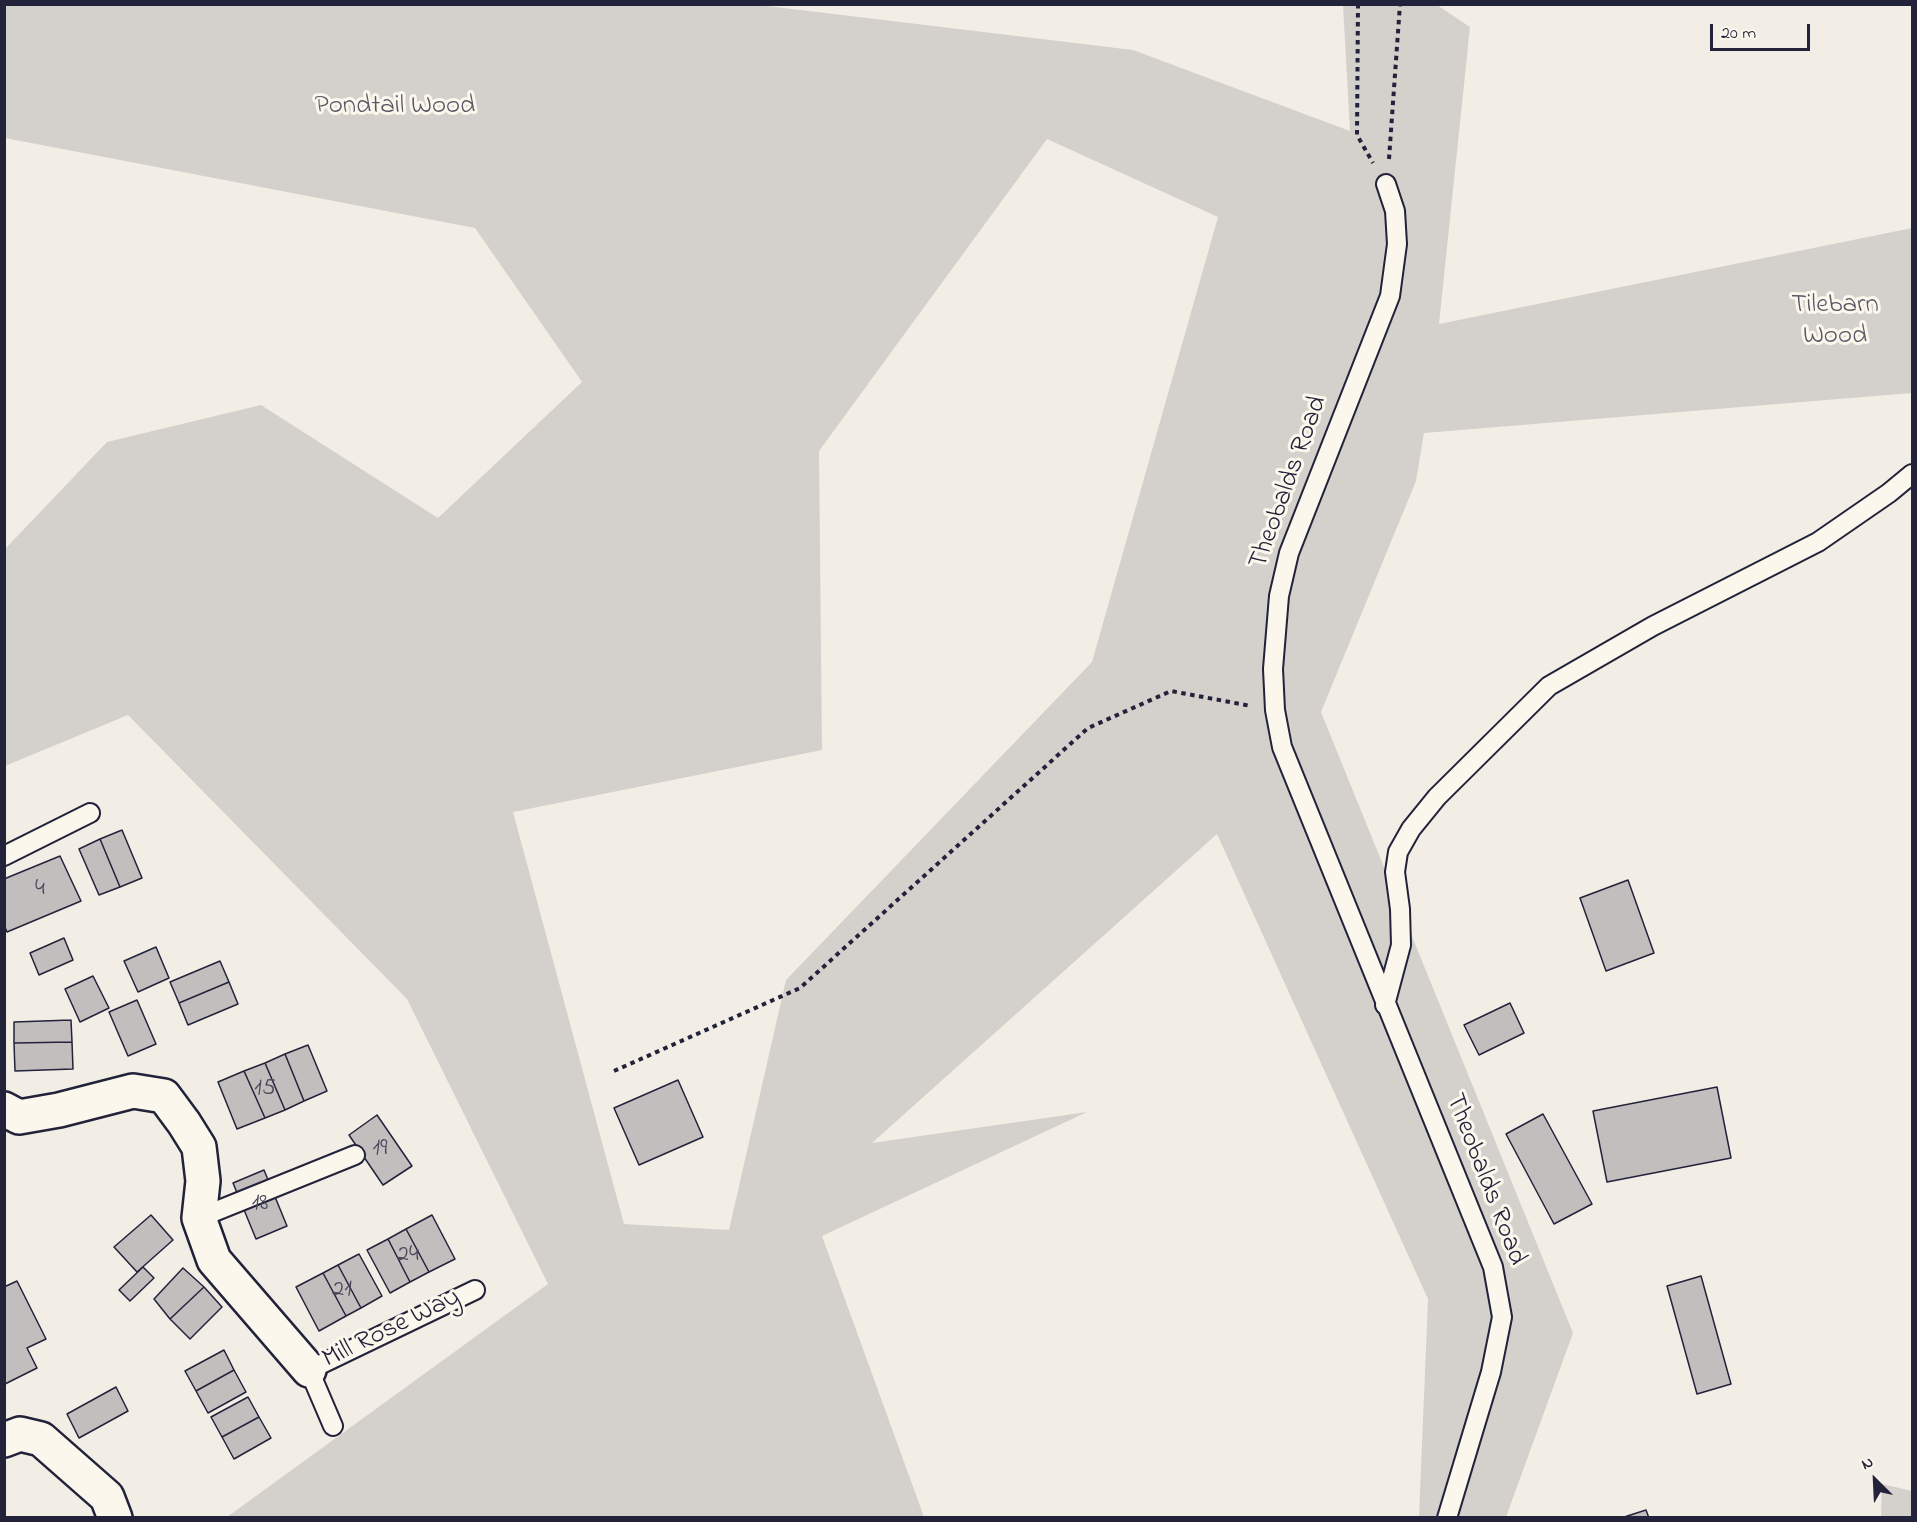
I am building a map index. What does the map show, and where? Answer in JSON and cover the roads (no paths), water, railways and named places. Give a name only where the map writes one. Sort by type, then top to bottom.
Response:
[{"type":"street","name":"Mill Rose Way","points":[[4,1109],[19,1117],[60,1110],[133,1091],[164,1096],[199,1146],[203,1181],[199,1218],[214,1260],[309,1370]]},
{"type":"street","points":[[4,1440],[20,1434],[41,1439],[107,1497],[115,1518]]},
{"type":"lane","name":"Theobalds Road","points":[[1386,184],[1395,211],[1397,244],[1390,296],[1289,554],[1279,596],[1273,669],[1275,710],[1282,747],[1493,1267],[1502,1317],[1491,1372],[1447,1518]]},
{"type":"lane","points":[[1385,1005],[1401,945],[1400,909],[1395,872],[1398,852],[1410,829],[1437,796],[1549,686],[1653,626],[1818,542],[1888,494],[1912,474]]},
{"type":"lane","points":[[4,856],[90,813]]},
{"type":"lane","points":[[199,1218],[356,1155]]},
{"type":"lane","name":"Mill Rose Way","points":[[333,1426],[309,1370],[475,1290]]},
{"type":"park label","name":"Pondtail Wood","points":[[395,108]]},
{"type":"park label","name":"Tilebarn Wood","points":[[1835,322]]}]
